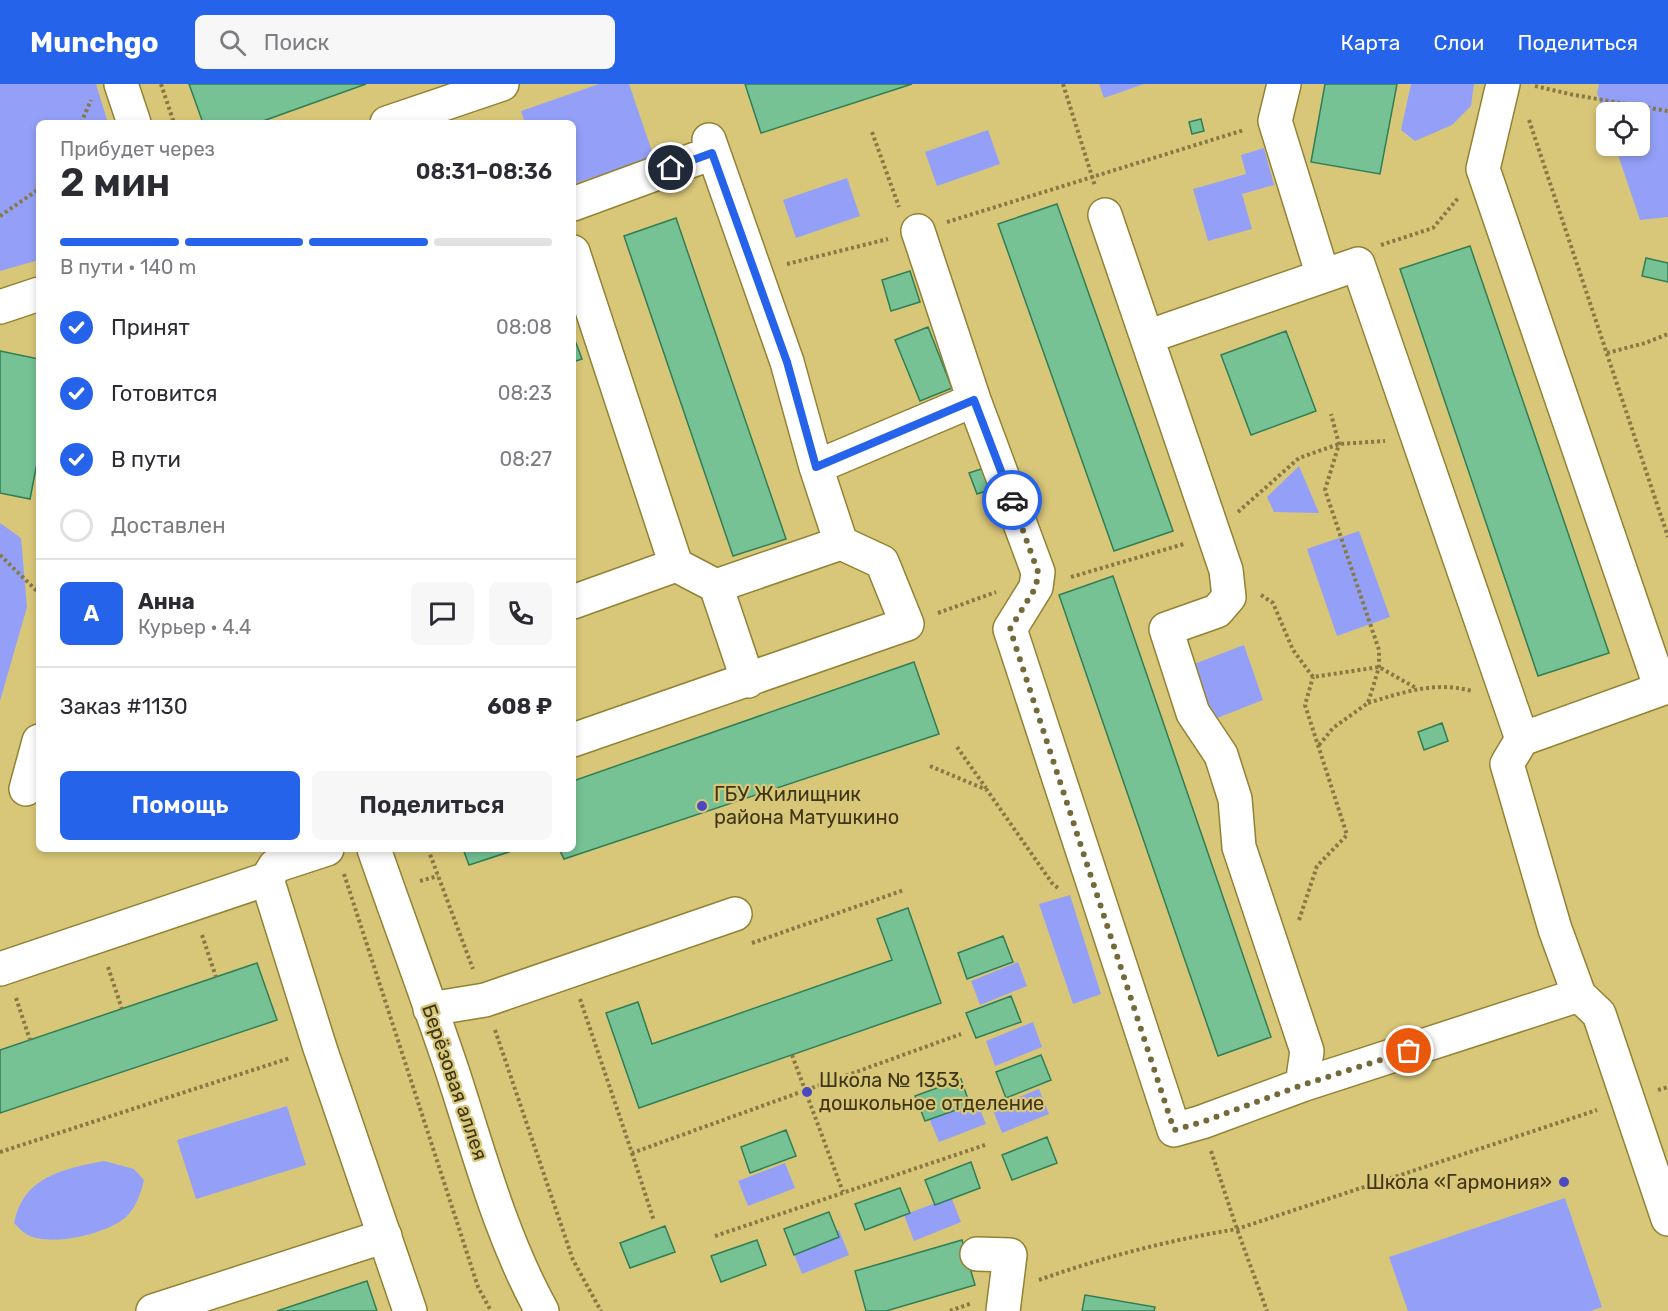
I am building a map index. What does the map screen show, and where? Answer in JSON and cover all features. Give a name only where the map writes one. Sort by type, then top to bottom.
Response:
[{"type":"street","points":[[396,120],[502,84]]},
{"type":"street","points":[[1284,84],[1275,121],[1323,276]]},
{"type":"street","points":[[1503,84],[1483,169],[1661,689],[1522,739],[1507,764],[1555,929],[1579,995],[1599,1014],[1668,1219]]},
{"type":"street","points":[[107,90],[132,120]]},
{"type":"street","points":[[576,203],[710,146],[787,362],[816,467],[841,543]]},
{"type":"street","points":[[1105,215],[1226,570],[1229,597],[1217,610],[1166,629],[1193,713],[1221,755],[1235,798],[1239,847],[1307,1051],[1302,1085]]},
{"type":"street","points":[[918,231],[974,400],[1038,572],[1036,587],[1010,629],[1174,1130],[1302,1085],[1579,995]]},
{"type":"street","points":[[576,261],[676,565],[716,586],[748,681]]},
{"type":"street","points":[[1147,338],[1358,264],[1522,739]]},
{"type":"street","points":[[0,307],[36,295]]},
{"type":"street","points":[[816,467],[974,400]]},
{"type":"street","points":[[576,739],[908,624],[882,562],[841,543],[716,586]]},
{"type":"street","points":[[576,601],[676,565]]},
{"type":"street","points":[[26,789],[36,752]]},
{"type":"street","name":"Берёзовая аллея","points":[[375,852],[496,1205],[527,1284],[543,1311]]},
{"type":"street","points":[[3,968],[267,879],[275,866],[335,859]]},
{"type":"street","points":[[267,879],[320,1048],[410,1311]]},
{"type":"street","points":[[430,1009],[485,1000],[735,914]]},
{"type":"street","points":[[153,1311],[385,1236]]},
{"type":"street","points":[[977,1254],[1010,1255],[1005,1301]]},
{"type":"path","points":[[161,84],[173,120]]},
{"type":"path","points":[[1063,84],[1105,215]]},
{"type":"path","points":[[1528,84],[1574,95],[1668,111]]},
{"type":"path","points":[[83,120],[107,90]]},
{"type":"path","points":[[1529,118],[1668,537]]},
{"type":"path","points":[[755,272],[918,231],[1275,121]]},
{"type":"path","points":[[872,132],[904,220],[918,231]]},
{"type":"path","points":[[1358,264],[1371,248],[1433,228],[1483,169]]},
{"type":"path","points":[[0,216],[36,191]]},
{"type":"path","points":[[1607,353],[1646,343],[1668,334]]},
{"type":"path","points":[[1331,414],[1339,444],[1325,490],[1379,650],[1379,667],[1368,704]]},
{"type":"path","points":[[1240,511],[1299,458],[1339,444],[1419,439]]},
{"type":"path","points":[[0,555],[36,590]]},
{"type":"path","points":[[1226,570],[1273,603],[1293,650],[1313,677]]},
{"type":"path","points":[[1313,677],[1379,667],[1416,688]]},
{"type":"path","points":[[1281,974],[1317,866],[1347,835],[1305,705],[1313,677]]},
{"type":"path","points":[[1319,746],[1333,728],[1368,704],[1416,688],[1458,687],[1509,700]]},
{"type":"path","points":[[957,747],[1052,883],[1060,890]]},
{"type":"path","points":[[930,766],[987,790]]},
{"type":"path","points":[[429,852],[485,1000],[573,1260],[601,1311]]},
{"type":"path","points":[[335,859],[478,1287],[491,1311]]},
{"type":"path","points":[[410,884],[438,876]]},
{"type":"path","points":[[191,905],[216,977]]},
{"type":"path","points":[[97,936],[122,1009]]},
{"type":"path","points":[[3,968],[30,1040]]},
{"type":"path","points":[[570,970],[654,1221]]},
{"type":"path","points":[[632,1154],[961,1034]]},
{"type":"path","points":[[0,1152],[320,1048]]},
{"type":"path","points":[[792,1055],[843,1192]]},
{"type":"path","points":[[951,1311],[1005,1301],[1080,1265],[1202,1235],[1237,1229],[1668,1087]]},
{"type":"path","points":[[1202,1122],[1267,1311]]},
{"type":"path","points":[[715,1236],[985,1144]]},
{"type":"shaded area","points":[[0,84],[96,84],[107,120],[36,120],[36,261],[0,271]]},
{"type":"shaded area","points":[[599,84],[629,84],[654,157],[576,183],[576,120],[524,120],[521,111]]},
{"type":"shaded area","points":[[1099,84],[1144,84],[1104,98]]},
{"type":"shaded area","points":[[1411,84],[1474,84],[1471,106],[1452,125],[1415,141],[1401,130]]},
{"type":"shaded area","points":[[1599,84],[1668,84],[1668,217],[1640,220],[1618,156],[1650,156],[1650,102],[1600,102],[1597,93]]},
{"type":"shaded area","points":[[988,130],[1000,164],[937,186],[925,152]]},
{"type":"shaded area","points":[[1264,148],[1274,185],[1242,194],[1252,229],[1208,241],[1193,189],[1246,174],[1241,155]]},
{"type":"shaded area","points":[[847,178],[860,216],[796,238],[783,200]]},
{"type":"shaded area","points":[[1299,466],[1319,513],[1274,512],[1267,497]]},
{"type":"shaded area","points":[[0,523],[21,538],[27,607],[0,701]]},
{"type":"shaded area","points":[[1359,531],[1390,617],[1337,636],[1307,549]]},
{"type":"shaded area","points":[[1244,645],[1263,700],[1212,720],[1194,664]]},
{"type":"shaded area","points":[[1070,895],[1101,994],[1073,1004],[1039,904]]},
{"type":"shaded area","points":[[1018,962],[1027,986],[980,1005],[971,981]]},
{"type":"shaded area","points":[[1033,1022],[1042,1047],[995,1066],[986,1041]]},
{"type":"shaded area","points":[[1039,1089],[1049,1114],[1002,1133],[992,1108]]},
{"type":"shaded area","points":[[976,1099],[986,1124],[939,1142],[929,1118]]},
{"type":"shaded area","points":[[287,1106],[306,1165],[196,1199],[177,1140]]},
{"type":"shaded area","points":[[104,1161],[134,1169],[144,1180],[140,1195],[126,1217],[106,1229],[93,1233],[50,1240],[28,1235],[14,1223],[19,1207],[35,1185],[59,1172]]},
{"type":"shaded area","points":[[785,1163],[795,1188],[748,1206],[738,1181]]},
{"type":"shaded area","points":[[951,1197],[961,1222],[914,1241],[904,1215]]},
{"type":"shaded area","points":[[1565,1198],[1602,1307],[1591,1311],[1408,1311],[1389,1257]]},
{"type":"shaded area","points":[[839,1230],[849,1255],[802,1274],[792,1249]]},
{"type":"building","points":[[189,84],[366,84],[266,120],[202,120]]},
{"type":"building","points":[[745,84],[912,84],[761,133]]},
{"type":"building","points":[[1325,84],[1397,84],[1380,174],[1311,162]]},
{"type":"building","points":[[1201,119],[1204,131],[1192,134],[1189,122]]},
{"type":"building","points":[[1057,204],[1173,531],[1114,551],[998,224]]},
{"type":"building","points":[[676,218],[786,539],[733,556],[624,236]]},
{"type":"building","points":[[1470,246],[1609,653],[1538,676],[1400,269]]},
{"type":"building","points":[[1646,258],[1668,263],[1668,282],[1642,276]]},
{"type":"building","points":[[910,271],[920,302],[891,311],[882,280]]},
{"type":"building","points":[[928,327],[952,388],[920,401],[895,340]]},
{"type":"building","points":[[1286,331],[1316,411],[1251,435],[1221,355]]},
{"type":"building","points":[[576,343],[582,359],[576,361]]},
{"type":"building","points":[[0,351],[36,358],[36,468],[30,499],[0,493]]},
{"type":"building","points":[[987,467],[995,488],[977,494],[969,473]]},
{"type":"building","points":[[1113,576],[1271,1037],[1218,1056],[1059,595]]},
{"type":"building","points":[[914,662],[939,734],[564,859],[560,852],[576,852],[576,780]]},
{"type":"building","points":[[1442,723],[1448,741],[1424,750],[1418,732]]},
{"type":"building","points":[[464,852],[509,852],[469,865]]},
{"type":"building","points":[[908,908],[941,1003],[639,1108],[606,1013],[638,1002],[652,1044],[892,960],[877,919]]},
{"type":"building","points":[[1003,936],[1013,962],[967,979],[958,953]]},
{"type":"building","points":[[257,963],[277,1020],[0,1113],[0,1050]]},
{"type":"building","points":[[1011,996],[1021,1022],[976,1038],[966,1013]]},
{"type":"building","points":[[1041,1055],[1051,1080],[1006,1098],[996,1072]]},
{"type":"building","points":[[961,1079],[970,1105],[925,1121],[915,1096]]},
{"type":"building","points":[[786,1130],[796,1156],[750,1173],[741,1147]]},
{"type":"building","points":[[1047,1137],[1057,1163],[1012,1180],[1002,1155]]},
{"type":"building","points":[[971,1162],[980,1188],[935,1205],[925,1180]]},
{"type":"building","points":[[900,1188],[910,1213],[865,1230],[855,1204]]},
{"type":"building","points":[[829,1212],[839,1237],[794,1255],[784,1229]]},
{"type":"building","points":[[665,1226],[675,1252],[630,1268],[620,1243]]},
{"type":"building","points":[[757,1240],[766,1265],[721,1282],[711,1256]]},
{"type":"building","points":[[962,1240],[975,1285],[886,1311],[866,1311],[855,1271]]},
{"type":"building","points":[[367,1281],[377,1311],[277,1311]]},
{"type":"building","points":[[1085,1295],[1155,1307],[1154,1311],[1082,1311]]},
{"type":"way so far","points":[[1012,500],[1038,572],[1036,587],[1010,629],[1174,1130],[1302,1085],[1409,1051]]},
{"type":"place","name":"ГБУ Жилищник района Матушкино","points":[[702,806]]},
{"type":"place","name":"Школа № 1353, дошкольное отделение","points":[[807,1092]]},
{"type":"place","name":"Школа «Гармония»","points":[[1564,1182]]},
{"type":"route","points":[[671,168],[712,153],[787,362],[816,467],[974,400],[1012,500]]}]
